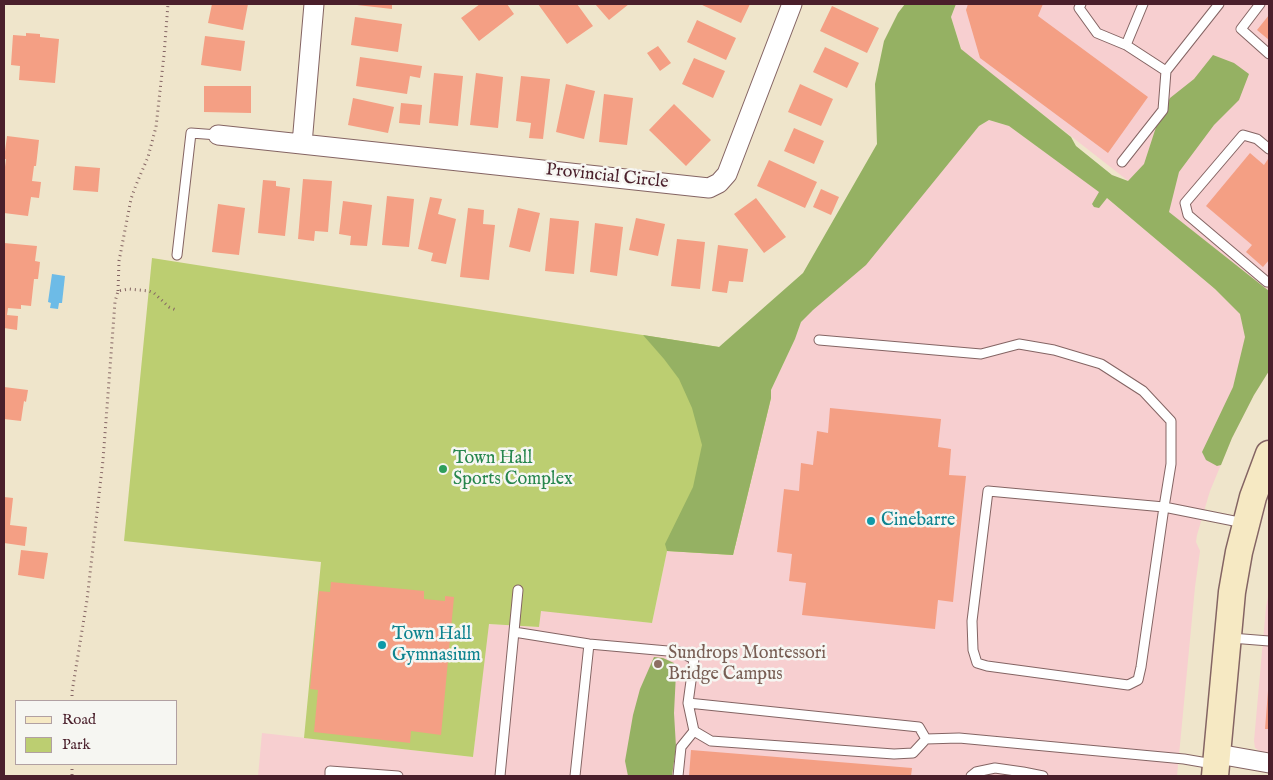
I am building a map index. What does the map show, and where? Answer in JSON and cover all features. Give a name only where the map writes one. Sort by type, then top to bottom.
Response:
[{"type":"street","points":[[302,144],[314,4]]},
{"type":"street","name":"Provincial Circle","points":[[218,135],[709,188],[727,174],[792,4]]},
{"type":"street","points":[[1269,454],[1252,497],[1232,592],[1217,765],[1269,763]]},
{"type":"lane","points":[[1081,4],[1079,8],[1097,33],[1126,45],[1166,72]]},
{"type":"lane","points":[[1126,45],[1143,4]]},
{"type":"lane","points":[[1122,162],[1163,110],[1166,72],[1219,4]]},
{"type":"lane","points":[[1260,4],[1241,29],[1269,54]]},
{"type":"lane","points":[[177,255],[192,133],[218,135]]},
{"type":"lane","points":[[1269,148],[1257,139],[1243,135],[1185,203],[1188,215],[1269,282]]},
{"type":"lane","points":[[819,340],[981,354],[1019,344],[1054,350],[1101,364],[1143,391],[1171,422],[1171,464],[1164,507],[1141,667],[1138,680],[1128,685],[986,666],[977,663],[973,650],[972,621],[988,491],[1164,507],[1246,523]]},
{"type":"lane","points":[[500,776],[518,590]]},
{"type":"lane","points":[[514,632],[589,644],[679,652],[694,659],[688,703],[694,731],[711,741],[894,754],[913,753],[926,739],[959,738],[1184,759],[1217,765]]},
{"type":"lane","points":[[1228,638],[1269,641]]},
{"type":"lane","points":[[575,776],[589,644]]},
{"type":"lane","points":[[688,703],[919,727],[926,739]]},
{"type":"lane","points":[[678,776],[681,747],[694,731]]},
{"type":"lane","points":[[971,776],[976,772],[994,768],[1043,776]]},
{"type":"lane","points":[[330,776],[330,771],[398,776]]},
{"type":"path","points":[[72,700],[103,460],[119,261],[131,199],[148,157],[156,127],[168,4]]},
{"type":"path","points":[[118,291],[129,289],[149,291],[176,310]]},
{"type":"shaded area","points":[[956,4],[1269,4],[1269,291],[962,51],[951,17]]},
{"type":"shaded area","points":[[989,120],[1009,126],[1100,192],[1092,204],[1107,198],[1215,289],[1241,314],[1269,371],[1254,395],[1232,438],[1210,491],[1197,535],[1196,542],[1200,551],[1177,776],[258,776],[262,733],[473,757],[488,624],[539,627],[540,610],[652,623],[667,551],[733,555],[771,398],[771,390],[801,322],[979,126]]},
{"type":"shaded area","points":[[1269,592],[1269,753],[1261,752],[1255,748],[1254,741]]},
{"type":"green space","points":[[905,4],[956,4],[951,17],[961,49],[1071,137],[1076,146],[1112,175],[1128,181],[1144,164],[1157,124],[1170,98],[1194,79],[1213,55],[1234,63],[1249,74],[1239,100],[1214,125],[1179,172],[1169,212],[1269,291],[1269,371],[1254,395],[1232,438],[1221,465],[1217,466],[1206,460],[1202,452],[1233,387],[1245,337],[1240,314],[1215,289],[1107,198],[1099,208],[1094,207],[1092,204],[1099,192],[1009,126],[989,120],[979,126],[866,265],[801,322],[771,390],[771,398],[733,555],[667,551],[665,544],[693,487],[702,445],[692,408],[679,379],[643,335],[719,347],[803,273],[877,144],[875,84],[884,41],[898,13]]},
{"type":"green space","name":"Town Hall Sports Complex","points":[[152,258],[719,347],[771,398],[733,555],[667,551],[652,623],[541,611],[539,627],[489,624],[473,757],[304,738],[321,562],[124,541]]},
{"type":"green space","points":[[654,657],[663,658],[674,663],[676,673],[674,713],[676,747],[672,776],[628,776],[625,761],[633,715],[640,689]]},
{"type":"water","points":[[52,274],[65,276],[62,303],[59,303],[58,309],[50,308],[51,303],[48,302]]},
{"type":"building","points":[[212,4],[248,4],[243,30],[208,23]]},
{"type":"building","points":[[392,4],[392,9],[357,5]]},
{"type":"building","points":[[480,4],[507,4],[514,14],[479,41],[461,18]]},
{"type":"building","points":[[538,4],[577,4],[593,26],[567,44]]},
{"type":"building","points":[[595,4],[629,4],[609,20]]},
{"type":"building","points":[[700,4],[750,4],[741,23]]},
{"type":"building","points":[[968,4],[1043,4],[1038,16],[1148,97],[1108,153],[980,58],[966,10]]},
{"type":"building","points":[[832,6],[879,28],[867,53],[820,31]]},
{"type":"building","points":[[1269,15],[1269,40],[1257,30]]},
{"type":"building","points":[[355,17],[402,24],[398,52],[351,45]]},
{"type":"building","points":[[697,20],[736,38],[726,60],[687,42]]},
{"type":"building","points":[[26,33],[40,34],[40,37],[59,39],[55,83],[19,80],[20,66],[11,65],[13,35],[26,36]]},
{"type":"building","points":[[205,36],[245,41],[241,71],[201,65]]},
{"type":"building","points":[[658,46],[671,63],[660,71],[647,53]]},
{"type":"building","points":[[825,47],[859,63],[847,88],[813,72]]},
{"type":"building","points":[[360,57],[422,66],[420,78],[410,76],[407,94],[356,86]]},
{"type":"building","points":[[694,58],[725,71],[713,98],[682,84]]},
{"type":"building","points":[[434,73],[463,76],[458,126],[429,123]]},
{"type":"building","points":[[476,73],[503,77],[498,128],[470,125]]},
{"type":"building","points":[[521,76],[550,79],[543,139],[529,138],[531,123],[516,121]]},
{"type":"building","points":[[566,84],[595,91],[584,139],[556,132]]},
{"type":"building","points":[[800,84],[833,99],[821,126],[788,112]]},
{"type":"building","points":[[204,86],[251,86],[251,113],[204,112]]},
{"type":"building","points":[[604,94],[633,98],[627,145],[599,142]]},
{"type":"building","points":[[353,98],[394,107],[388,133],[348,125]]},
{"type":"building","points":[[401,103],[422,105],[420,125],[399,123]]},
{"type":"building","points":[[674,104],[711,140],[686,166],[649,130]]},
{"type":"building","points":[[794,128],[824,141],[814,164],[784,151]]},
{"type":"building","points":[[7,136],[39,140],[32,181],[41,182],[39,198],[31,197],[28,216],[4,213],[6,159],[4,159]]},
{"type":"building","points":[[1250,153],[1264,165],[1269,160],[1269,260],[1263,267],[1246,252],[1252,245],[1206,206]]},
{"type":"building","points":[[769,160],[817,182],[805,208],[757,186]]},
{"type":"building","points":[[75,166],[100,168],[98,192],[73,190]]},
{"type":"building","points":[[303,179],[332,181],[328,232],[315,231],[314,241],[298,239]]},
{"type":"building","points":[[263,180],[276,181],[276,186],[290,188],[285,236],[258,233]]},
{"type":"building","points":[[821,189],[839,197],[831,215],[813,207]]},
{"type":"building","points":[[387,196],[414,199],[409,247],[382,245]]},
{"type":"building","points":[[430,197],[442,199],[438,214],[456,219],[446,264],[431,261],[433,253],[418,249]]},
{"type":"building","points":[[756,198],[786,237],[764,253],[734,214]]},
{"type":"building","points":[[343,201],[372,205],[367,246],[350,245],[351,236],[339,234]]},
{"type":"building","points":[[218,204],[245,208],[239,255],[212,252]]},
{"type":"building","points":[[468,208],[484,210],[483,224],[495,225],[489,280],[460,277]]},
{"type":"building","points":[[518,208],[540,213],[530,252],[509,247]]},
{"type":"building","points":[[550,218],[579,221],[574,274],[545,271]]},
{"type":"building","points":[[636,218],[665,224],[658,256],[629,250]]},
{"type":"building","points":[[595,223],[623,227],[617,276],[590,272]]},
{"type":"building","points":[[677,239],[705,242],[700,289],[671,286]]},
{"type":"building","points":[[4,243],[37,246],[35,261],[40,262],[38,279],[34,279],[31,306],[21,305],[21,309],[8,308],[7,315],[18,316],[17,330],[4,328]]},
{"type":"building","points":[[718,245],[748,249],[743,282],[729,281],[727,293],[712,291]]},
{"type":"building","points":[[4,387],[28,390],[21,421],[4,419]]},
{"type":"building","name":"Cinebarre","points":[[830,408],[941,419],[938,447],[951,449],[949,475],[966,476],[953,602],[938,600],[935,629],[802,615],[806,583],[789,581],[792,554],[777,552],[784,489],[799,491],[801,463],[813,465],[817,431],[828,433]]},
{"type":"building","points":[[4,497],[13,498],[10,525],[27,527],[25,546],[4,543]]},
{"type":"building","points":[[21,550],[48,553],[44,579],[18,575]]},
{"type":"building","name":"Town Hall Gymnasium","points":[[331,582],[424,591],[424,599],[445,601],[445,596],[454,597],[441,735],[411,731],[410,743],[314,732],[318,690],[310,689],[319,591],[330,592]]},
{"type":"building","points":[[1268,691],[1269,729],[1265,729]]},
{"type":"building","points":[[691,750],[912,768],[911,776],[689,776]]},
{"type":"place","name":"Town Hall Sports Complex","points":[[443,469]]},
{"type":"place","name":"Cinebarre","points":[[871,521]]},
{"type":"place","name":"Town Hall Gymnasium","points":[[382,645]]},
{"type":"place","name":"Sundrops Montessori Bridge Campus","points":[[658,664]]}]
